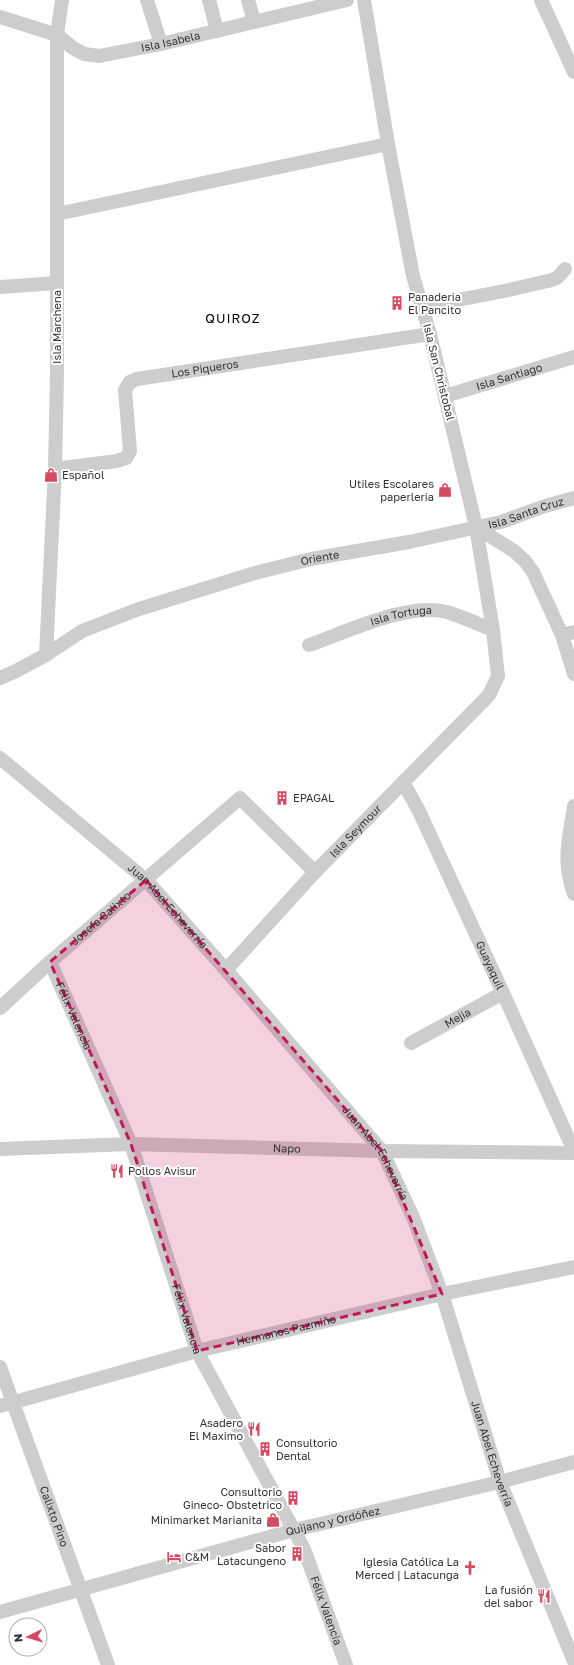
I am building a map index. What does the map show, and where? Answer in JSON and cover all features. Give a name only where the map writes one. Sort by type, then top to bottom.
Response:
[{"type":"street","name":"Isla Marchena","points":[[46,655],[55,469],[57,35],[62,0]]},
{"type":"street","points":[[147,0],[161,44]]},
{"type":"street","points":[[209,0],[217,30]]},
{"type":"street","points":[[248,0],[254,21]]},
{"type":"street","name":"Isla Isabela","points":[[0,17],[57,35],[72,48],[84,54],[99,56],[161,44],[254,21],[309,4],[347,0]]},
{"type":"street","name":"Isla San Christobal","points":[[364,0],[402,226],[413,276],[430,334],[476,527],[493,630],[498,676],[489,695]]},
{"type":"street","points":[[541,0],[574,72]]},
{"type":"street","points":[[57,214],[388,144]]},
{"type":"street","points":[[422,307],[552,280],[558,277],[565,269]]},
{"type":"street","points":[[0,287],[57,283]]},
{"type":"street","name":"Los Piqueros","points":[[55,469],[117,461],[126,458],[130,451],[125,390],[130,382],[137,379],[430,334]]},
{"type":"street","name":"Isla Santiago","points":[[444,396],[574,357]]},
{"type":"street","name":"Isla Santa Cruz","points":[[476,527],[501,522],[545,506],[574,498]]},
{"type":"street","points":[[476,527],[514,550],[525,560],[568,633],[574,674]]},
{"type":"street","name":"Oriente","points":[[0,678],[46,655],[82,631],[132,611],[255,573],[311,559],[409,542],[476,527]]},
{"type":"street","name":"Isla Tortuga","points":[[309,645],[387,616],[426,610],[447,612],[493,630]]},
{"type":"street","name":"Isla Seymour","points":[[226,970],[315,872],[489,695]]},
{"type":"street","name":"Juan Abel Echeverría","points":[[0,758],[146,880],[226,970],[382,1151],[413,1217],[442,1294],[500,1482],[574,1661]]},
{"type":"street","name":"Guayaquil","points":[[403,782],[419,811],[574,1152]]},
{"type":"street","name":"Josefa Calixto","points":[[0,1008],[50,962],[240,798],[315,872]]},
{"type":"street","points":[[574,806],[568,843],[567,862],[568,879],[574,894]]},
{"type":"street","name":"Félix Valencia","points":[[50,962],[131,1144],[198,1351],[294,1530],[313,1571],[346,1665]]},
{"type":"street","name":"Mejia","points":[[411,1043],[503,993]]},
{"type":"street","name":"Napo","points":[[0,1148],[131,1144],[382,1151],[574,1152]]},
{"type":"street","name":"Hermanos Pazmiño","points":[[6,1404],[198,1351],[442,1294],[574,1267]]},
{"type":"street","name":"Calixto Pino","points":[[0,1367],[6,1404],[82,1590],[108,1665]]},
{"type":"street","name":"Quijano y Ordóñez","points":[[0,1612],[294,1530],[500,1482],[574,1462]]},
{"type":"highlighted area","points":[[146,880],[382,1151],[442,1294],[197,1351],[131,1144],[50,962]]},
{"type":"place","name":"Panaderia El Pancito","points":[[397,303]]},
{"type":"place","name":"Español","points":[[51,475]]},
{"type":"place","name":"Utiles Escolares paperleria","points":[[445,490]]},
{"type":"place","name":"EPAGAL","points":[[282,798]]},
{"type":"place","name":"Pollos Avisur","points":[[117,1171]]},
{"type":"place","name":"Asadero El Maximo","points":[[254,1429]]},
{"type":"place","name":"Consultorio Dental","points":[[265,1449]]},
{"type":"place","name":"Consultorio Gineco- Obstetrico","points":[[293,1498]]},
{"type":"place","name":"Minimarket Marianita","points":[[273,1520]]},
{"type":"place","name":"Sabor Latacungeno","points":[[297,1554]]},
{"type":"place","name":"C&M","points":[[174,1557]]},
{"type":"place","name":"Iglesia Católica La Merced | Latacunga","points":[[470,1568]]},
{"type":"place","name":"La fusión del sabor","points":[[544,1596]]},
{"type":"district","name":"QUIROZ","points":[[233,318]]}]
